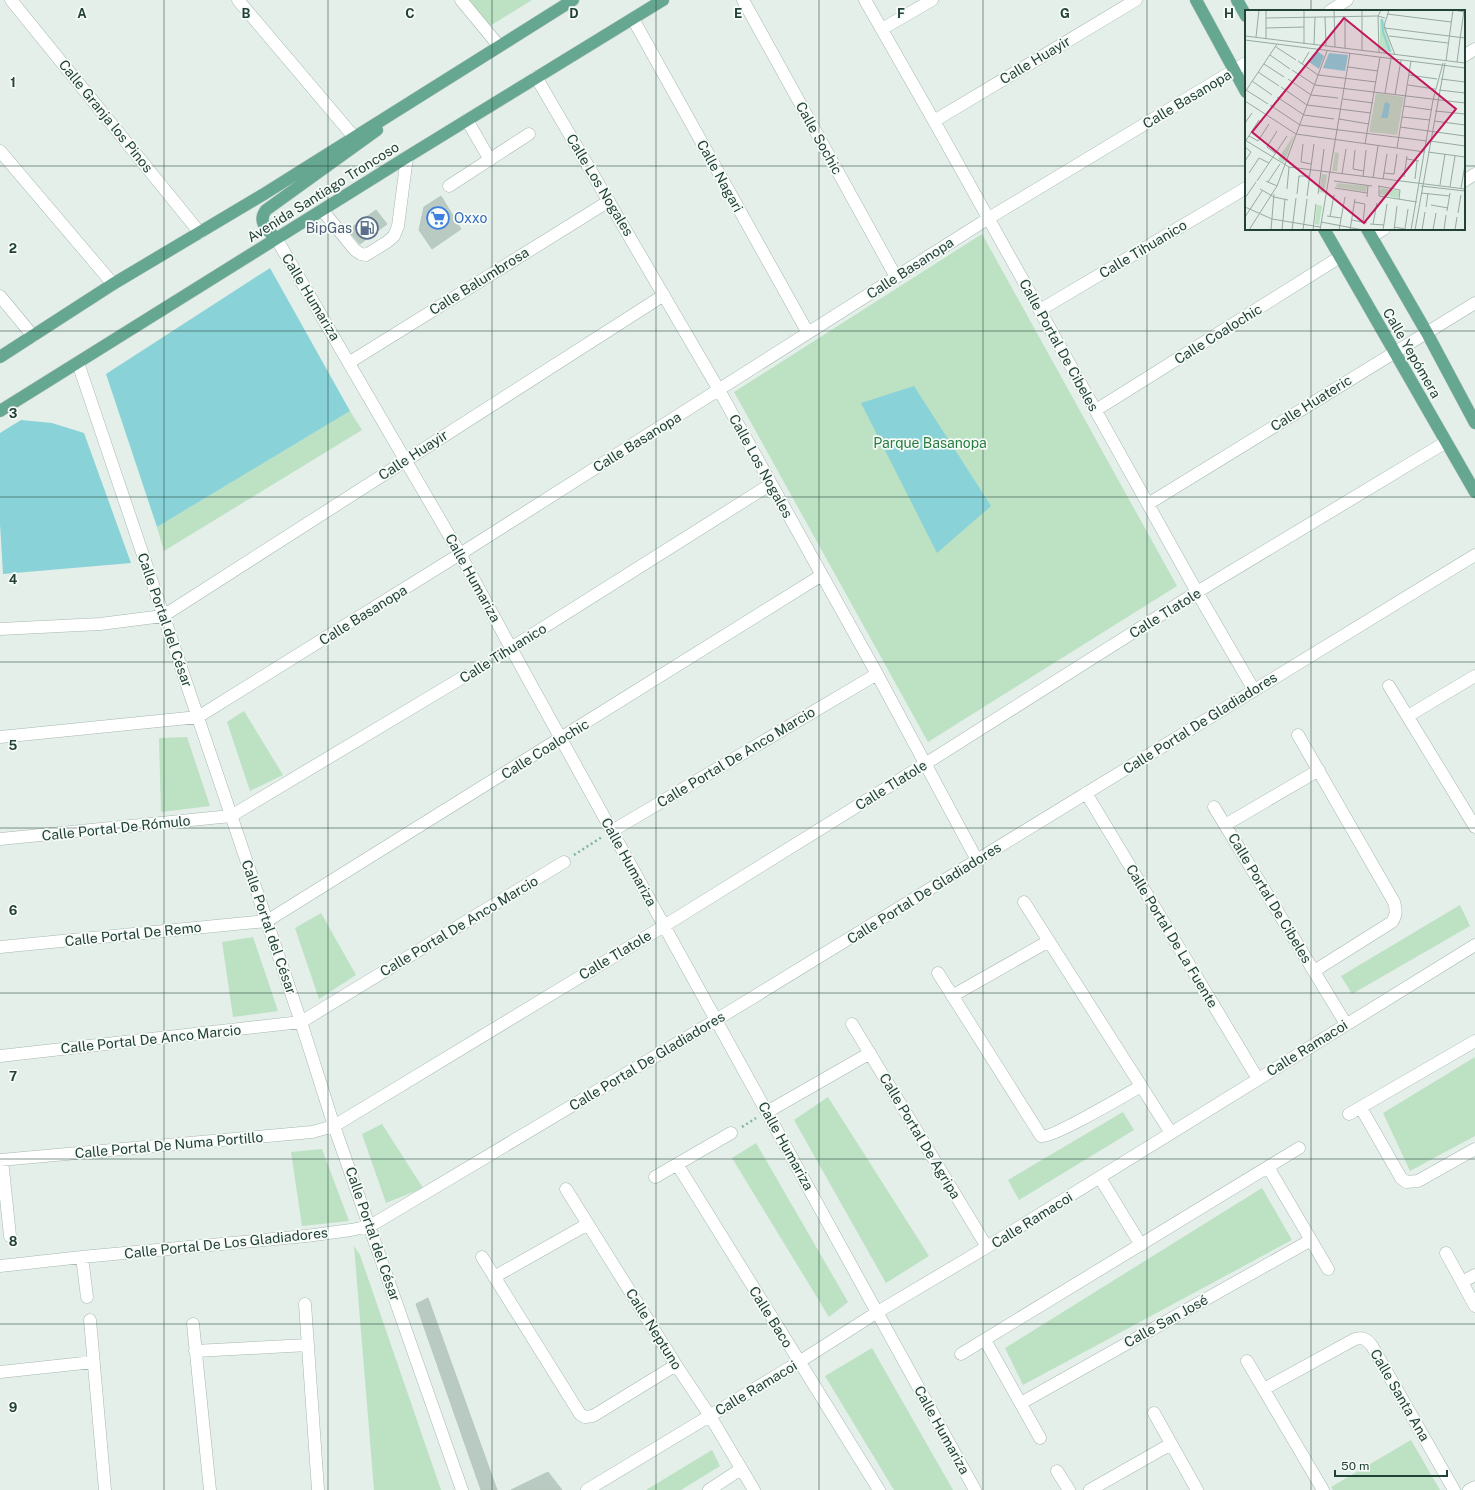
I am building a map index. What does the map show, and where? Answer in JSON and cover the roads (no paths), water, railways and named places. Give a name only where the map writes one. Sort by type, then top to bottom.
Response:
[{"type":"main road","points":[[0,356],[113,284],[200,233],[573,0]]},
{"type":"main road","name":"Avenida Santiago Troncoso","points":[[0,411],[276,238],[663,0]]},
{"type":"main road","points":[[1196,0],[1245,90]]},
{"type":"main road","points":[[1237,0],[1245,14]]},
{"type":"main road","points":[[276,238],[267,230],[262,221],[263,213],[372,135],[380,127],[383,119]]},
{"type":"main road","name":"Calle Yepómera","points":[[1325,230],[1475,492]]},
{"type":"main road","name":"Calle Yepómera","points":[[1369,233],[1427,333],[1475,423]]},
{"type":"street","name":"Calle Granja los Pinos","points":[[11,0],[200,233]]},
{"type":"street","points":[[238,0],[354,137]]},
{"type":"street","points":[[461,0],[499,46]]},
{"type":"street","name":"Calle Sochic","points":[[743,0],[896,277]]},
{"type":"street","name":"Calle Portal De Cibeles","points":[[865,0],[989,218],[1197,592],[1254,690]]},
{"type":"street","points":[[882,29],[932,0]]},
{"type":"street","name":"Calle Huayir","points":[[934,121],[1136,0]]},
{"type":"street","points":[[1332,10],[1347,0]]},
{"type":"street","name":"Calle Nagari","points":[[633,19],[808,333]]},
{"type":"street","points":[[1465,55],[1475,49]]},
{"type":"street","name":"Calle Basanopa","points":[[0,737],[198,717],[460,554],[989,218],[1245,64]]},
{"type":"street","name":"Calle Los Nogales","points":[[536,77],[719,390],[877,674],[924,764],[977,860]]},
{"type":"street","points":[[467,120],[490,160]]},
{"type":"street","points":[[449,186],[530,134]]},
{"type":"street","points":[[0,151],[113,284]]},
{"type":"street","points":[[322,210],[355,250],[361,254],[366,255],[387,242],[394,236],[398,226],[407,157]]},
{"type":"street","points":[[1465,180],[1475,174]]},
{"type":"street","name":"Calle Tihuanico","points":[[1040,310],[1245,189]]},
{"type":"street","name":"Calle Balumbrosa","points":[[350,362],[609,201]]},
{"type":"street","points":[[1369,233],[1380,230]]},
{"type":"street","name":"Calle Humariza","points":[[276,238],[350,362],[460,554],[876,1313],[975,1490]]},
{"type":"street","name":"Calle Coalochic","points":[[1096,410],[1340,257]]},
{"type":"street","name":"Calle Huayir","points":[[163,616],[664,295]]},
{"type":"street","points":[[0,296],[33,336]]},
{"type":"street","name":"Calle Huateric","points":[[1148,504],[1475,303]]},
{"type":"street","name":"Calle Portal del César","points":[[78,363],[301,1022],[334,1126],[462,1490]]},
{"type":"street","name":"Calle Tlatole","points":[[334,1126],[664,926],[1197,592],[1446,442]]},
{"type":"street","name":"Calle Tihuanico","points":[[511,648],[771,484]]},
{"type":"street","name":"Calle Portal De Gladiadores","points":[[370,1226],[716,1020],[1475,555]]},
{"type":"street","name":"Calle Coalochic","points":[[267,921],[822,575]]},
{"type":"street","points":[[0,629],[100,624],[163,616]]},
{"type":"street","name":"Calle Portal De Anco Marcio","points":[[612,831],[877,674]]},
{"type":"street","name":"Calle Tihuanico","points":[[231,816],[465,676]]},
{"type":"street","points":[[1408,716],[1475,676]]},
{"type":"street","points":[[1389,686],[1475,827]]},
{"type":"street","name":"Calle Portal De Cibeles","points":[[1298,734],[1394,902],[1396,910],[1396,917],[1392,922],[1314,971]]},
{"type":"street","name":"Calle Portal De Cibeles","points":[[1225,825],[1319,770]]},
{"type":"street","name":"Calle Portal De La Fuente","points":[[1086,793],[1258,1079]]},
{"type":"street","name":"Calle Portal De Cibeles","points":[[1214,807],[1346,1024]]},
{"type":"street","name":"Calle Portal De Rómulo","points":[[0,839],[231,816]]},
{"type":"street","name":"Calle Portal De Anco Marcio","points":[[0,1056],[301,1022],[564,862]]},
{"type":"street","points":[[1024,902],[1172,1133]]},
{"type":"street","name":"Calle Portal De Remo","points":[[0,946],[267,921]]},
{"type":"street","points":[[952,996],[1049,940]]},
{"type":"street","name":"Calle Ramacoi","points":[[587,1490],[1100,1178],[1475,945]]},
{"type":"street","points":[[938,973],[1040,1136],[1044,1137],[1059,1131],[1142,1086]]},
{"type":"street","name":"Calle Portal De Agripa","points":[[852,1024],[987,1247]]},
{"type":"street","points":[[1349,1114],[1475,1041]]},
{"type":"street","points":[[767,1112],[870,1053]]},
{"type":"street","points":[[1361,1108],[1401,1178],[1406,1182],[1418,1181],[1475,1149]]},
{"type":"street","name":"Calle Portal De Numa Portillo","points":[[10,1236],[1,1160],[312,1132],[334,1126]]},
{"type":"street","points":[[655,1177],[731,1133]]},
{"type":"street","points":[[961,1354],[1298,1148]]},
{"type":"street","name":"Calle Baco","points":[[677,1164],[879,1490]]},
{"type":"street","points":[[1268,1167],[1328,1269]]},
{"type":"street","points":[[1100,1178],[1141,1245]]},
{"type":"street","name":"Calle Neptuno","points":[[566,1189],[676,1365],[710,1416],[754,1490]]},
{"type":"street","points":[[494,1277],[588,1224]]},
{"type":"street","name":"Calle Portal De Los Gladiadores","points":[[0,1266],[306,1236],[370,1226]]},
{"type":"street","name":"Calle San José","points":[[1021,1403],[1311,1240]]},
{"type":"street","points":[[1446,1253],[1475,1306]]},
{"type":"street","points":[[82,1257],[87,1297]]},
{"type":"street","points":[[482,1257],[575,1409],[585,1417],[593,1416],[676,1365]]},
{"type":"street","points":[[1462,1282],[1475,1275]]},
{"type":"street","points":[[305,1304],[318,1490]]},
{"type":"street","points":[[90,1320],[105,1490]]},
{"type":"street","points":[[193,1324],[210,1490]]},
{"type":"street","name":"Calle Santa Ana","points":[[1264,1389],[1355,1339],[1360,1337],[1365,1339],[1372,1346],[1454,1490]]},
{"type":"street","points":[[985,1340],[1040,1438]]},
{"type":"street","points":[[195,1351],[308,1345]]},
{"type":"street","points":[[1247,1361],[1323,1490]]},
{"type":"street","points":[[0,1372],[93,1362]]},
{"type":"street","points":[[1154,1413],[1198,1490]]},
{"type":"street","points":[[1090,1490],[1171,1444]]},
{"type":"street","points":[[709,1490],[741,1469]]},
{"type":"street","points":[[1057,1471],[1069,1490]]},
{"type":"street","points":[[1469,1490],[1475,1487]]},
{"type":"water","points":[[270,268],[350,411],[157,527],[106,374]]},
{"type":"water","points":[[914,386],[991,506],[937,553],[861,403]]},
{"type":"water","points":[[21,420],[52,423],[84,433],[131,563],[3,574],[0,524],[0,433]]},
{"type":"place","name":"Oxxo","points":[[438,218]]},
{"type":"place","name":"BipGas","points":[[367,228]]},
{"type":"park label","name":"Parque Basanopa","points":[[930,443]]}]
